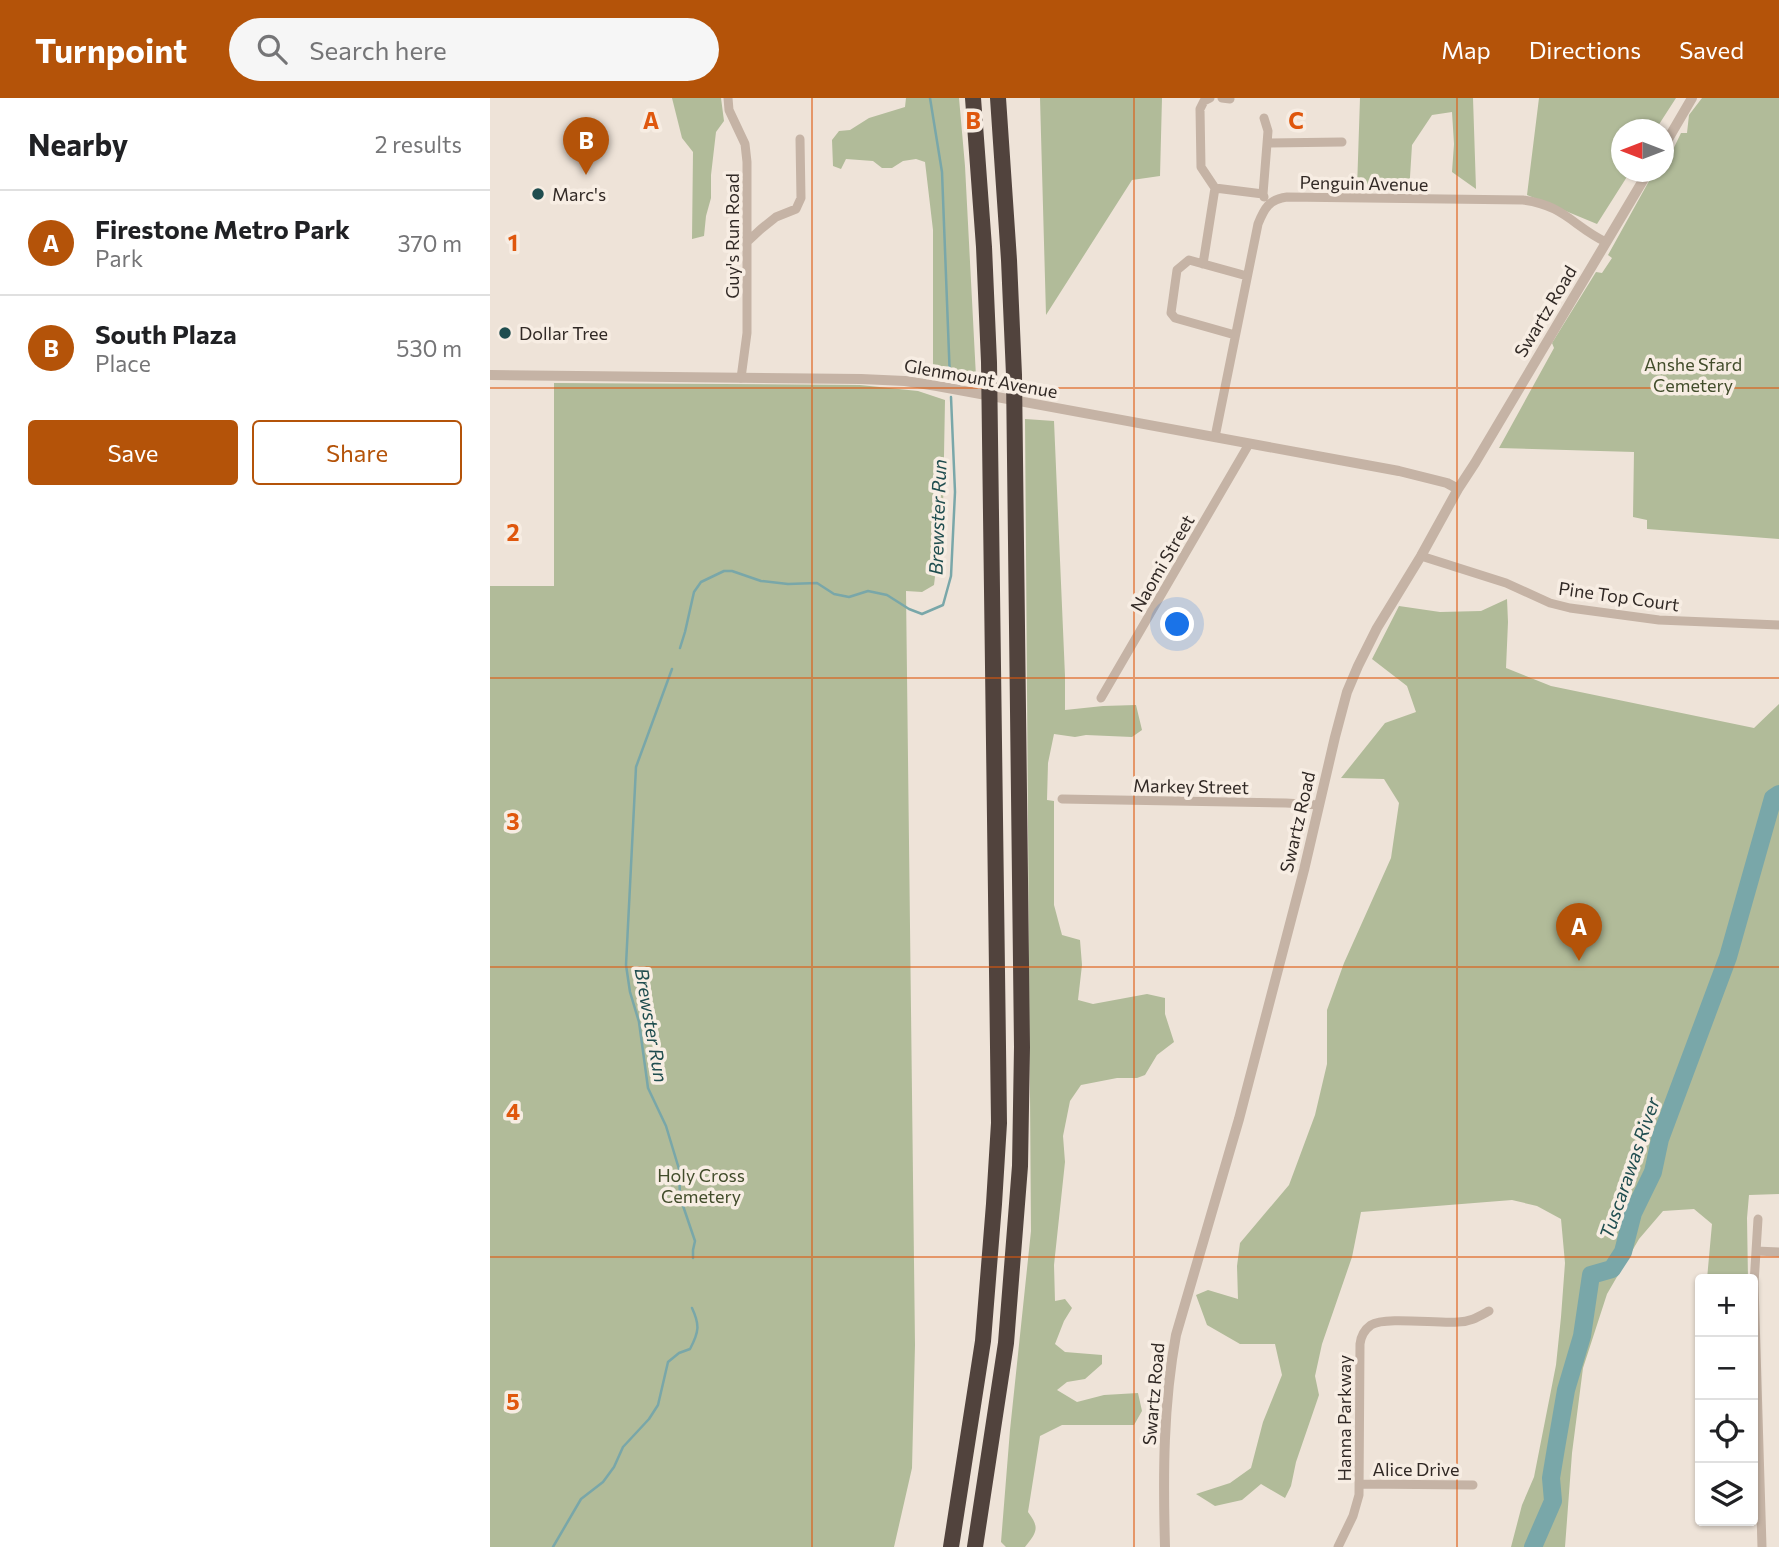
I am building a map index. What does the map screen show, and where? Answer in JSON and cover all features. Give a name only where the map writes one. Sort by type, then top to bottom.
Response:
[{"type":"highway","points":[[951,1547],[983,1341],[999,1124],[989,370],[984,247],[973,98]]},
{"type":"highway","points":[[975,1547],[1006,1343],[1020,1166],[1022,1047],[1014,375],[998,98]]},
{"type":"street","name":"Guy's Run Road","points":[[728,98],[729,110],[745,144],[747,162],[747,333],[741,378]]},
{"type":"street","points":[[1203,264],[1215,188],[1201,167],[1200,109],[1210,98]]},
{"type":"street","points":[[1674,129],[1692,98]]},
{"type":"street","points":[[1215,437],[1258,224],[1266,205],[1263,194],[1268,131],[1264,118]]},
{"type":"street","points":[[747,242],[776,218],[796,209],[800,198],[800,139]]},
{"type":"street","points":[[1267,142],[1342,142]]},
{"type":"street","name":"Swartz Road","points":[[1165,1547],[1167,1399],[1176,1335],[1239,1119],[1301,881],[1341,711],[1358,666],[1377,628],[1642,182]]},
{"type":"street","points":[[1215,188],[1263,194]]},
{"type":"street","name":"Penguin Avenue","points":[[1266,205],[1287,197],[1523,200],[1549,206],[1561,212],[1606,242]]},
{"type":"street","points":[[1235,335],[1175,318],[1171,313],[1177,270],[1189,260],[1247,276]]},
{"type":"street","name":"Glenmount Avenue","points":[[490,375],[861,379],[905,382],[1424,477],[1447,482],[1458,489]]},
{"type":"street","name":"Naomi Street","points":[[1101,698],[1249,444]]},
{"type":"street","name":"Pine Top Court","points":[[1420,556],[1506,583],[1550,603],[1570,608],[1659,620],[1779,625]]},
{"type":"street","name":"Markey Street","points":[[1062,799],[1319,805]]},
{"type":"street","points":[[1758,1219],[1754,1284],[1762,1547]]},
{"type":"street","points":[[1756,1251],[1779,1252]]},
{"type":"street","name":"Hanna Parkway","points":[[1338,1547],[1355,1512],[1359,1495],[1360,1344],[1364,1331],[1383,1322],[1474,1320],[1489,1311]]},
{"type":"street","name":"Alice Drive","points":[[1360,1484],[1473,1485]]},
{"type":"green space","points":[[672,98],[721,98],[724,121],[716,132],[711,198],[704,236],[692,239],[693,152],[682,138]]},
{"type":"green space","points":[[906,98],[959,98],[976,377],[971,379],[933,378],[933,230],[925,162],[916,159],[903,161],[892,168],[882,168],[873,161],[846,159],[841,169],[833,166],[832,140],[839,131],[850,130],[869,118],[905,107]]},
{"type":"green space","points":[[1040,98],[1162,98],[1160,176],[1132,180],[1046,315]]},
{"type":"green space","points":[[1360,98],[1473,98],[1476,189],[1452,172],[1452,112],[1432,115],[1412,145],[1409,193],[1370,187],[1357,189]]},
{"type":"green space","points":[[1539,98],[1676,98],[1662,119],[1611,119],[1611,182],[1624,182],[1597,224],[1527,195]]},
{"type":"green space","name":"Anshe Sfard Cemetery","points":[[1702,98],[1779,98],[1779,539],[1647,529],[1647,520],[1633,517],[1634,452],[1499,448],[1554,348],[1552,343],[1596,272],[1602,273],[1612,258],[1608,255],[1648,182],[1674,182],[1674,147],[1681,133],[1687,133],[1689,115]]},
{"type":"green space","name":"Holy Cross Cemetery","points":[[554,383],[860,385],[918,391],[945,400],[943,510],[934,585],[922,592],[906,591],[915,1345],[912,1468],[894,1547],[490,1547],[490,586],[554,586]]},
{"type":"green space","points":[[1025,419],[1054,421],[1065,710],[1136,705],[1142,730],[1132,737],[1075,737],[1054,734],[1048,763],[1047,800],[1054,801],[1054,905],[1062,935],[1080,940],[1082,965],[1078,1000],[1093,1004],[1147,994],[1165,998],[1165,1014],[1174,1042],[1157,1055],[1145,1075],[1081,1085],[1070,1101],[1063,1136],[1065,1162],[1054,1265],[1055,1301],[1065,1299],[1072,1308],[1055,1344],[1065,1352],[1102,1355],[1102,1364],[1085,1379],[1067,1382],[1057,1390],[1077,1402],[1104,1395],[1138,1393],[1142,1411],[1134,1425],[1062,1425],[1040,1436],[1028,1512],[1036,1530],[1025,1547],[1006,1547],[1001,1542],[1031,1231]]},
{"type":"green space","points":[[1507,599],[1506,668],[1551,686],[1754,728],[1779,704],[1779,1194],[1749,1195],[1748,1274],[1707,1274],[1712,1224],[1694,1209],[1663,1211],[1639,1239],[1607,1294],[1583,1368],[1572,1453],[1565,1547],[1511,1547],[1522,1505],[1534,1477],[1556,1365],[1565,1263],[1561,1219],[1537,1206],[1512,1200],[1361,1212],[1352,1257],[1322,1344],[1315,1376],[1319,1395],[1285,1498],[1261,1484],[1242,1500],[1215,1506],[1196,1494],[1230,1483],[1251,1468],[1263,1422],[1282,1375],[1275,1344],[1240,1344],[1207,1325],[1196,1295],[1208,1290],[1238,1299],[1237,1266],[1240,1243],[1289,1185],[1315,1115],[1327,1064],[1327,1010],[1344,963],[1391,858],[1399,803],[1384,779],[1341,778],[1385,723],[1416,712],[1407,686],[1372,659],[1399,606],[1440,612],[1481,611]]},
{"type":"waterway","name":"Brewster Run","points":[[930,98],[942,172],[950,380]]},
{"type":"waterway","name":"Brewster Run","points":[[680,648],[694,592],[701,582],[724,571],[761,581],[817,583],[834,594],[849,597],[868,591],[887,595],[922,614],[943,605],[951,576],[955,492],[951,397]]},
{"type":"waterway","name":"Brewster Run","points":[[672,669],[636,767],[626,965],[630,992],[639,1022],[648,1088],[666,1126],[679,1169],[680,1197],[695,1241],[693,1258]]},
{"type":"waterway","name":"Tuscarawas River","points":[[1533,1547],[1553,1501],[1551,1478],[1556,1448],[1566,1390],[1582,1336],[1591,1275],[1612,1269],[1623,1252],[1633,1213],[1653,1172],[1660,1139],[1728,957],[1773,798],[1779,794]]},
{"type":"waterway","name":"Brewster Run","points":[[553,1547],[581,1499],[603,1482],[614,1467],[623,1447],[658,1405],[668,1362],[679,1353],[690,1349],[695,1338],[697,1324],[692,1308]]},
{"type":"place","name":"South Plaza","points":[[586,175]]},
{"type":"place","name":"Marc's","points":[[538,194]]},
{"type":"place","name":"Dollar Tree","points":[[505,333]]},
{"type":"place","name":"Firestone Metro Park","points":[[1579,961]]}]
